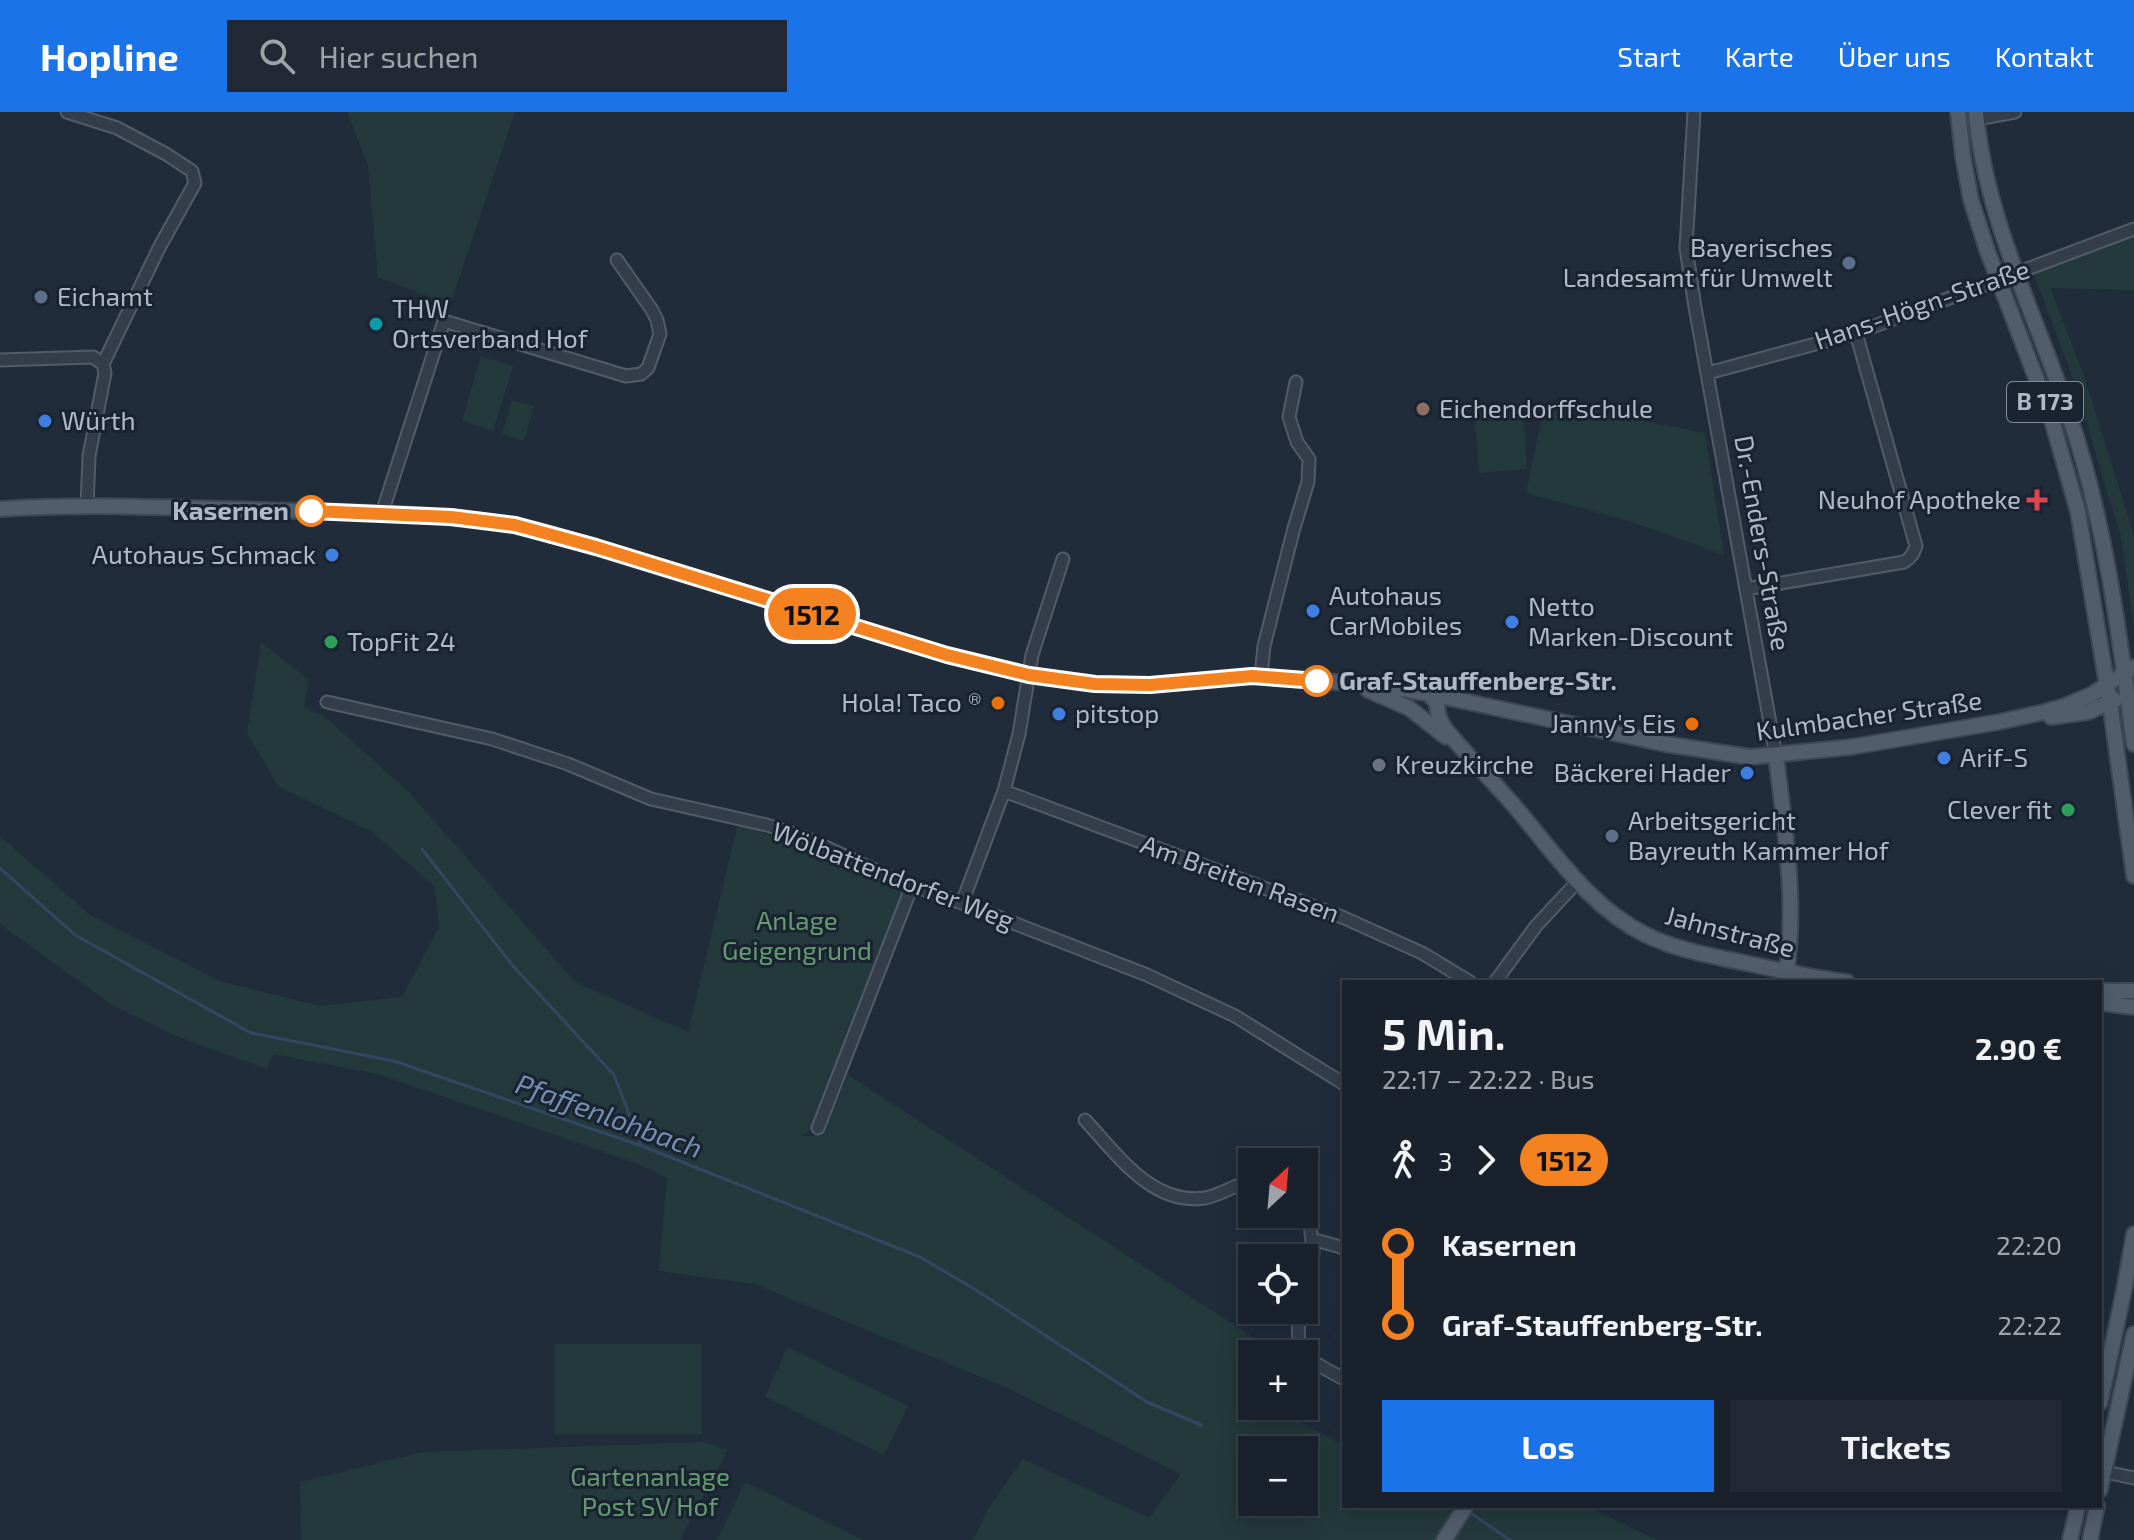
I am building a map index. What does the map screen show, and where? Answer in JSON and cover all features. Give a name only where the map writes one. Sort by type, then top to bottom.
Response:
[{"type":"main road","name":"B 173","points":[[1958,112],[1971,200],[2051,417],[2069,476],[2087,559],[2134,876]]},
{"type":"main road","name":"B 173","points":[[1976,115],[1980,151],[1991,198],[2070,417],[2101,524],[2129,670],[2134,744]]},
{"type":"main road","name":"Kulmbacher Straße","points":[[0,509],[87,507],[382,513],[488,521],[548,533],[947,655],[1029,675],[1095,684],[1150,685],[1252,676],[1351,683],[1426,693],[1638,738],[1750,757],[1851,747],[1999,722],[2088,712],[2130,690]]},
{"type":"main road","name":"Kulmbacher Straße","points":[[1999,722],[2065,706],[2091,695],[2129,670]]},
{"type":"main road","points":[[1351,683],[1395,701],[1419,716],[1484,772]]},
{"type":"main road","name":"Jahnstraße","points":[[1426,693],[1438,704],[1440,721],[1447,731],[1577,882],[1603,906],[1646,935],[1670,945],[1785,977],[1822,980]]},
{"type":"main road","name":"Dr.-Enders-Straße","points":[[1776,756],[1790,871],[1790,924],[1785,977]]},
{"type":"main road","points":[[2102,991],[2134,991]]},
{"type":"main road","points":[[2102,1003],[2134,1007]]},
{"type":"main road","points":[[2102,1394],[2134,1234]]},
{"type":"main road","points":[[2102,1471],[2134,1334]]},
{"type":"main road","points":[[2070,1540],[2078,1508]]},
{"type":"main road","points":[[2090,1540],[2097,1508]]},
{"type":"main road","points":[[1444,1540],[1463,1510]]},
{"type":"street","points":[[67,112],[117,128],[166,154],[192,171],[195,183],[159,248],[103,364],[105,373],[89,456],[87,507]]},
{"type":"street","name":"Dr.-Enders-Straße","points":[[1694,112],[1686,248],[1776,756]]},
{"type":"street","points":[[1976,115],[2015,112]]},
{"type":"street","name":"Hans-Högn-Straße","points":[[1708,373],[1856,333],[2134,229]]},
{"type":"street","points":[[382,513],[444,321],[626,376],[641,374],[648,368],[660,334],[657,320],[617,260]]},
{"type":"street","points":[[1746,589],[1904,562],[1914,553],[1916,546],[1856,333]]},
{"type":"street","points":[[0,360],[93,357],[103,364]]},
{"type":"street","points":[[1261,676],[1264,646],[1308,482],[1309,459],[1297,442],[1289,417],[1296,382]]},
{"type":"street","points":[[962,903],[1004,791],[1019,734],[1032,655],[1063,559]]},
{"type":"street","name":"Wölbattendorfer Weg","points":[[327,702],[492,739],[568,764],[651,799],[787,831],[912,886],[1147,975],[1235,1016],[1342,1083]]},
{"type":"street","name":"Am Breiten Rasen","points":[[1004,791],[1329,912],[1422,953],[1467,980]]},
{"type":"street","points":[[1496,980],[1536,926],[1577,882]]},
{"type":"street","points":[[818,1128],[912,886]]},
{"type":"street","points":[[1085,1120],[1132,1170],[1164,1193],[1182,1199],[1209,1197],[1238,1186]]},
{"type":"street","points":[[1311,1228],[1312,1243],[1319,1241],[1342,1247]]},
{"type":"street","points":[[1297,1340],[1298,1324]]},
{"type":"street","points":[[1318,1365],[1342,1378]]},
{"type":"street","points":[[2102,1471],[2134,1478]]},
{"type":"green space","points":[[347,112],[515,112],[450,305],[378,277],[368,165]]},
{"type":"green space","points":[[2134,237],[2134,290],[2050,288],[2083,373],[2134,535],[2134,627],[2120,532],[2082,403],[2034,274]]},
{"type":"green space","points":[[481,356],[513,366],[493,431],[462,421]]},
{"type":"green space","points":[[512,400],[534,406],[524,441],[502,434]]},
{"type":"green space","points":[[1522,402],[1527,469],[1479,473],[1474,405]]},
{"type":"green space","points":[[1545,402],[1705,433],[1724,555],[1632,522],[1526,493]]},
{"type":"green space","name":"Anlage Geigengrund","points":[[261,642],[309,680],[304,707],[324,716],[409,792],[575,982],[688,1032],[738,823],[905,890],[812,1129],[800,1136],[823,1135],[848,1075],[1257,1340],[1238,1340],[1238,1420],[1296,1420],[1342,1444],[1342,1508],[1591,1508],[1656,1540],[973,1540],[988,1509],[1023,1459],[1149,1518],[1181,1474],[1010,1389],[755,1284],[659,1271],[667,1178],[633,1162],[381,1075],[274,1054],[266,1069],[176,1036],[112,1005],[0,924],[0,836],[90,915],[220,981],[320,1006],[402,997],[439,927],[435,887],[372,832],[278,786],[247,733]]},
{"type":"green space","points":[[555,1344],[702,1344],[702,1434],[555,1434]]},
{"type":"green space","points":[[787,1347],[908,1406],[884,1455],[765,1397]]},
{"type":"green space","name":"Gartenanlage Post SV Hof","points":[[704,1442],[728,1450],[680,1540],[301,1540],[300,1482],[422,1452]]},
{"type":"green space","points":[[745,1482],[863,1540],[717,1540]]},
{"type":"waterway","points":[[422,849],[513,966],[614,1075],[641,1145]]},
{"type":"waterway","name":"Pfaffenlohbach","points":[[0,868],[75,935],[251,1033],[394,1061],[642,1146],[920,1257],[1147,1402],[1201,1425]]},
{"type":"waterway","name":"Pfaffenlohbach","points":[[1469,1512],[1510,1540]]},
{"type":"bus line","name":"1512","points":[[311,511],[451,517],[515,525],[947,655],[1029,675],[1095,684],[1150,685],[1252,676],[1317,681]]},
{"type":"place","name":"Bayerisches Landesamt für Umwelt","points":[[1849,263]]},
{"type":"place","name":"Eichamt","points":[[41,297]]},
{"type":"place","name":"THW Ortsverband Hof","points":[[376,324]]},
{"type":"place","name":"Eichendorffschule","points":[[1423,409]]},
{"type":"place","name":"Würth","points":[[45,421]]},
{"type":"place","name":"Neuhof Apotheke","points":[[2037,500]]},
{"type":"place","name":"Kasernen","points":[[311,511]]},
{"type":"place","name":"Autohaus Schmack","points":[[332,555]]},
{"type":"place","name":"Autohaus CarMobiles","points":[[1313,611]]},
{"type":"place","name":"Netto Marken-Discount","points":[[1512,622]]},
{"type":"place","name":"TopFit 24","points":[[331,642]]},
{"type":"place","name":"Graf-Stauffenberg-Str.","points":[[1317,681]]},
{"type":"place","name":"Hola! Taco ®","points":[[998,703]]},
{"type":"place","name":"pitstop","points":[[1059,714]]},
{"type":"place","name":"Janny's Eis","points":[[1692,724]]},
{"type":"place","name":"Arif-S","points":[[1944,758]]},
{"type":"place","name":"Kreuzkirche","points":[[1379,765]]},
{"type":"place","name":"Bäckerei Hader","points":[[1747,773]]},
{"type":"place","name":"Clever fit","points":[[2068,810]]},
{"type":"place","name":"Arbeitsgericht Bayreuth Kammer Hof","points":[[1612,836]]}]
